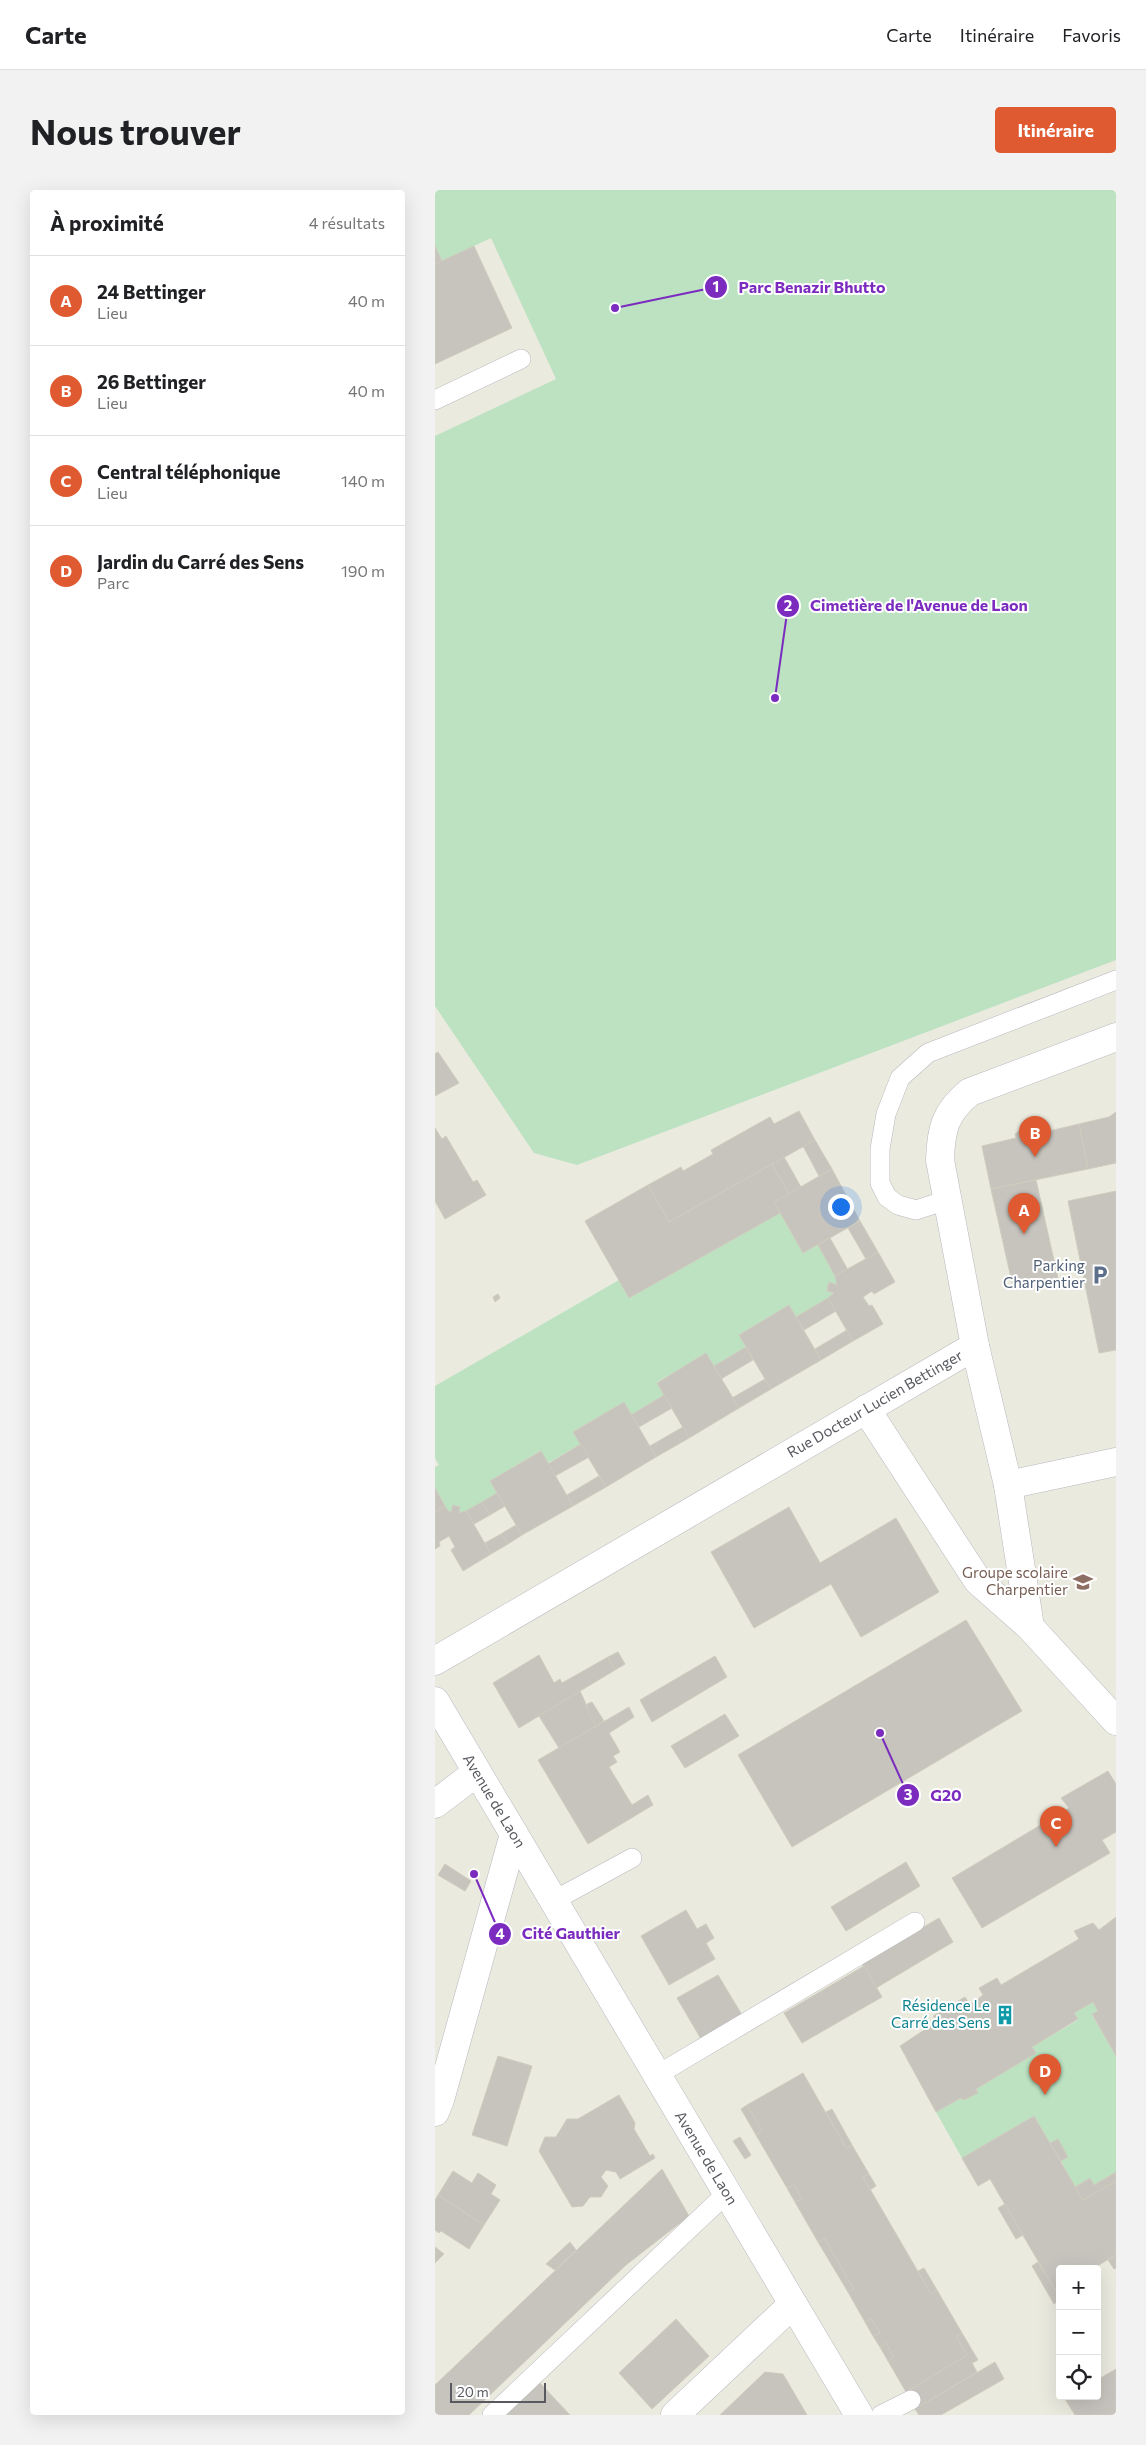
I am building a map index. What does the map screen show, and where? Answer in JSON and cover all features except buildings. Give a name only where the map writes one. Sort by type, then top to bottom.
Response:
[{"type":"street","name":"Rue Docteur Lucien Bettinger","points":[[435,1661],[975,1346],[940,1160],[940,1142],[945,1122],[955,1104],[970,1092],[1116,1037]]},
{"type":"street","points":[[975,1346],[1008,1485],[1030,1628]]},
{"type":"street","points":[[866,1409],[978,1581],[1030,1628],[1116,1721]]},
{"type":"street","points":[[1008,1485],[1116,1462]]},
{"type":"street","name":"Avenue de Laon","points":[[435,1701],[446,1736],[476,1773],[514,1834],[859,2415]]},
{"type":"street","points":[[435,1804],[476,1773]]},
{"type":"street","points":[[435,2112],[440,2100],[514,1834]]},
{"type":"street","points":[[675,2415],[793,2304]]},
{"type":"lane","points":[[435,400],[521,359]]},
{"type":"lane","points":[[947,1200],[916,1210],[898,1206],[887,1197],[879,1183],[880,1149],[886,1114],[900,1078],[928,1053],[1116,980]]},
{"type":"lane","points":[[553,1901],[632,1858]]},
{"type":"lane","points":[[657,2075],[915,1922]]},
{"type":"lane","points":[[492,2415],[727,2193]]},
{"type":"lane","points":[[881,2415],[911,2400]]},
{"type":"green space","points":[[435,190],[1116,190],[1116,960],[577,1165],[534,1153],[435,1006],[435,436],[556,379],[491,238],[442,261],[435,246]]},
{"type":"green space","points":[[780,1213],[803,1253],[818,1245],[838,1280],[837,1285],[829,1283],[827,1290],[835,1295],[796,1317],[789,1305],[739,1335],[746,1347],[714,1366],[706,1354],[657,1382],[664,1395],[631,1415],[624,1402],[574,1431],[581,1444],[548,1463],[540,1451],[490,1481],[497,1493],[463,1514],[459,1513],[460,1507],[453,1505],[451,1512],[448,1511],[435,1488],[435,1467],[439,1465],[435,1458],[435,1386],[619,1280],[629,1298]]},
{"type":"green space","points":[[1093,2002],[1098,2011],[1092,2015],[1116,2056],[1116,2172],[1094,2185],[1090,2178],[1075,2187],[1061,2161],[1068,2157],[1058,2140],[1050,2143],[1034,2116],[962,2158],[936,2112],[961,2098],[964,2100],[978,2093],[976,2089],[1036,2053],[1032,2047],[1078,2020],[1074,2013]]},
{"type":"place","name":"Parc Benazir Bhutto","points":[[615,308]]},
{"type":"place","name":"Cimetière de l'Avenue de Laon","points":[[775,698]]},
{"type":"place","name":"26 Bettinger","points":[[1035,1157]]},
{"type":"place","name":"24 Bettinger","points":[[1024,1234]]},
{"type":"place","name":"Parking Charpentier","points":[[1100,1275]]},
{"type":"place","name":"Groupe scolaire Charpentier","points":[[1083,1582]]},
{"type":"place","name":"G20","points":[[880,1733]]},
{"type":"place","name":"Central téléphonique","points":[[1056,1847]]},
{"type":"place","name":"Cité Gauthier","points":[[474,1874]]},
{"type":"place","name":"Résidence Le Carré des Sens","points":[[1005,2015]]},
{"type":"place","name":"Jardin du Carré des Sens","points":[[1045,2095]]}]
